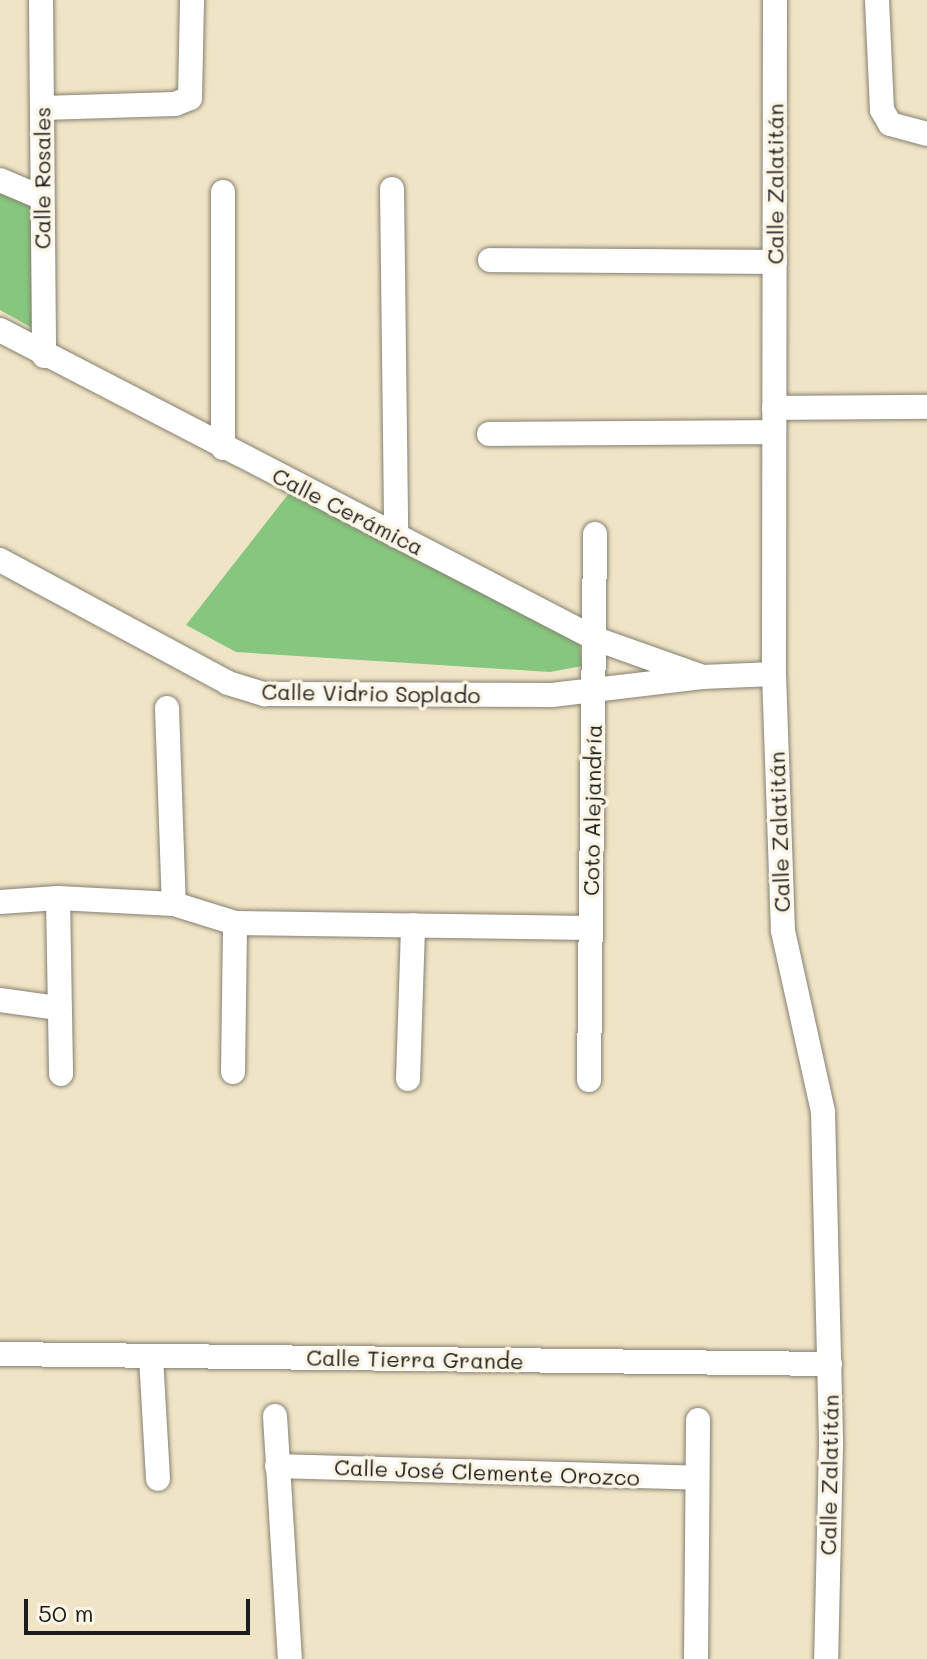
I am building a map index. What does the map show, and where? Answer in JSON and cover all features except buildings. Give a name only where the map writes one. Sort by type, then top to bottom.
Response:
[{"type":"street","name":"Calle Rosales","points":[[41,0],[40,197],[44,356]]},
{"type":"street","points":[[42,108],[175,104],[190,98],[192,0]]},
{"type":"street","name":"Calle Zalatitán","points":[[775,0],[774,674],[783,931],[823,1112],[830,1364],[826,1659]]},
{"type":"street","points":[[877,0],[882,110],[890,124],[927,134]]},
{"type":"street","points":[[0,180],[40,197]]},
{"type":"street","points":[[392,189],[396,536]]},
{"type":"street","points":[[223,192],[223,448]]},
{"type":"street","points":[[490,260],[775,262]]},
{"type":"street","name":"Calle Cerámica","points":[[0,330],[44,356],[596,639],[702,677]]},
{"type":"street","points":[[489,434],[774,420],[927,407]]},
{"type":"street","name":"Coto Alejandría","points":[[589,1080],[595,534]]},
{"type":"street","name":"Calle Vidrio Soplado","points":[[0,560],[245,691],[265,694],[595,692],[702,677],[774,674]]},
{"type":"street","points":[[167,708],[174,904]]},
{"type":"street","points":[[58,898],[61,1074]]},
{"type":"street","name":"Coto Alejandría","points":[[0,902],[58,898],[174,904],[235,923],[590,928]]},
{"type":"street","points":[[233,1072],[235,923]]},
{"type":"street","points":[[408,1079],[413,925]]},
{"type":"street","points":[[0,980],[0,1000],[58,1008]]},
{"type":"street","name":"Calle Tierra Grande","points":[[0,1354],[830,1364]]},
{"type":"street","points":[[151,1357],[158,1479]]},
{"type":"street","points":[[275,1416],[290,1659]]},
{"type":"street","points":[[696,1659],[698,1420]]},
{"type":"street","name":"Calle José Clemente Orozco","points":[[277,1466],[697,1478]]},
{"type":"green space","points":[[0,183],[37,201],[34,329],[0,310]]},
{"type":"green space","points":[[290,492],[579,636],[582,666],[550,672],[236,652],[186,625]]}]
